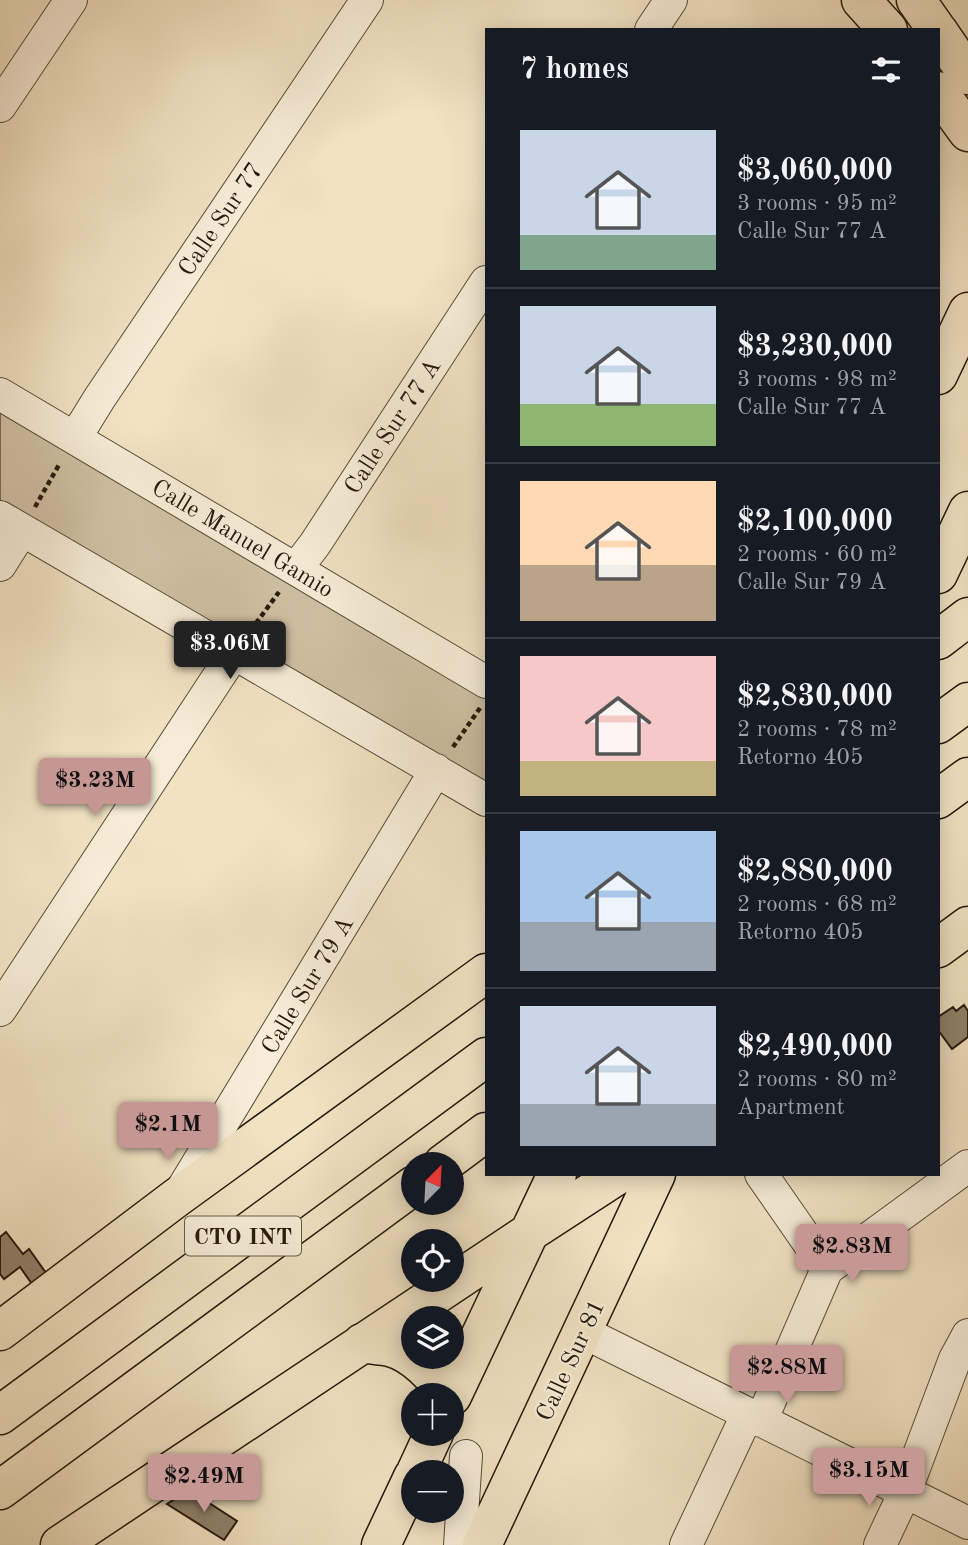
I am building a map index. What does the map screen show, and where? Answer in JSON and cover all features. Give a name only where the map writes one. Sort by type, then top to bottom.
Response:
[{"type":"main road","points":[[916,0],[935,28]]},
{"type":"main road","points":[[940,35],[968,75]]},
{"type":"main road","points":[[940,94],[968,132]]},
{"type":"main road","points":[[940,372],[968,312]]},
{"type":"main road","points":[[940,570],[968,510]]},
{"type":"main road","points":[[940,638],[968,617]]},
{"type":"main road","points":[[940,723],[968,702]]},
{"type":"main road","points":[[940,798],[968,777]]},
{"type":"main road","points":[[940,947],[968,926]]},
{"type":"main road","name":"CTO INT","points":[[0,1331],[176,1198],[485,974]]},
{"type":"main road","name":"CTO INT","points":[[0,1415],[485,1058]]},
{"type":"main road","points":[[459,1152],[485,1133]]},
{"type":"main road","points":[[456,1383],[557,1176]]},
{"type":"main road","points":[[60,1545],[616,1176]]},
{"type":"main road","name":"Calle Sur 81","points":[[482,1545],[655,1176]]},
{"type":"main road","name":"CTO INT","points":[[0,1490],[401,1195]]},
{"type":"main road","points":[[362,1343],[391,1348],[412,1357],[440,1383]]},
{"type":"main road","points":[[381,1545],[401,1502]]},
{"type":"street","points":[[0,106],[71,0]]},
{"type":"street","name":"Calle Sur 77","points":[[75,438],[367,0]]},
{"type":"street","points":[[652,28],[671,0]]},
{"type":"street","name":"Calle Sur 77 A","points":[[296,569],[485,284]]},
{"type":"street","name":"Calle Manuel Gamio","points":[[0,394],[485,681]]},
{"type":"street","points":[[0,565],[11,523],[485,799]]},
{"type":"street","points":[[0,1010],[234,653]]},
{"type":"street","name":"Calle Sur 79 A","points":[[176,1198],[436,770]]},
{"type":"street","points":[[686,1545],[754,1418],[827,1269],[968,1166]]},
{"type":"street","points":[[762,1176],[827,1269]]},
{"type":"street","points":[[583,1332],[968,1523]]},
{"type":"street","points":[[880,1545],[905,1492],[954,1359],[968,1335]]},
{"type":"street","points":[[460,1545],[466,1456]]},
{"type":"path","points":[[11,523],[75,438]]},
{"type":"path","points":[[234,653],[296,569]]},
{"type":"path","points":[[436,770],[485,700]]},
{"type":"shaded area","points":[[0,411],[485,694],[485,793],[0,506]]},
{"type":"building","points":[[964,1005],[968,1011],[968,1037],[952,1049],[940,1033],[940,1016],[953,1007],[956,1011]]},
{"type":"building","points":[[6,1232],[23,1254],[29,1249],[46,1273],[32,1284],[20,1267],[4,1279],[0,1274],[0,1237]]},
{"type":"building","points":[[189,1490],[237,1521],[224,1540],[167,1504]]}]
